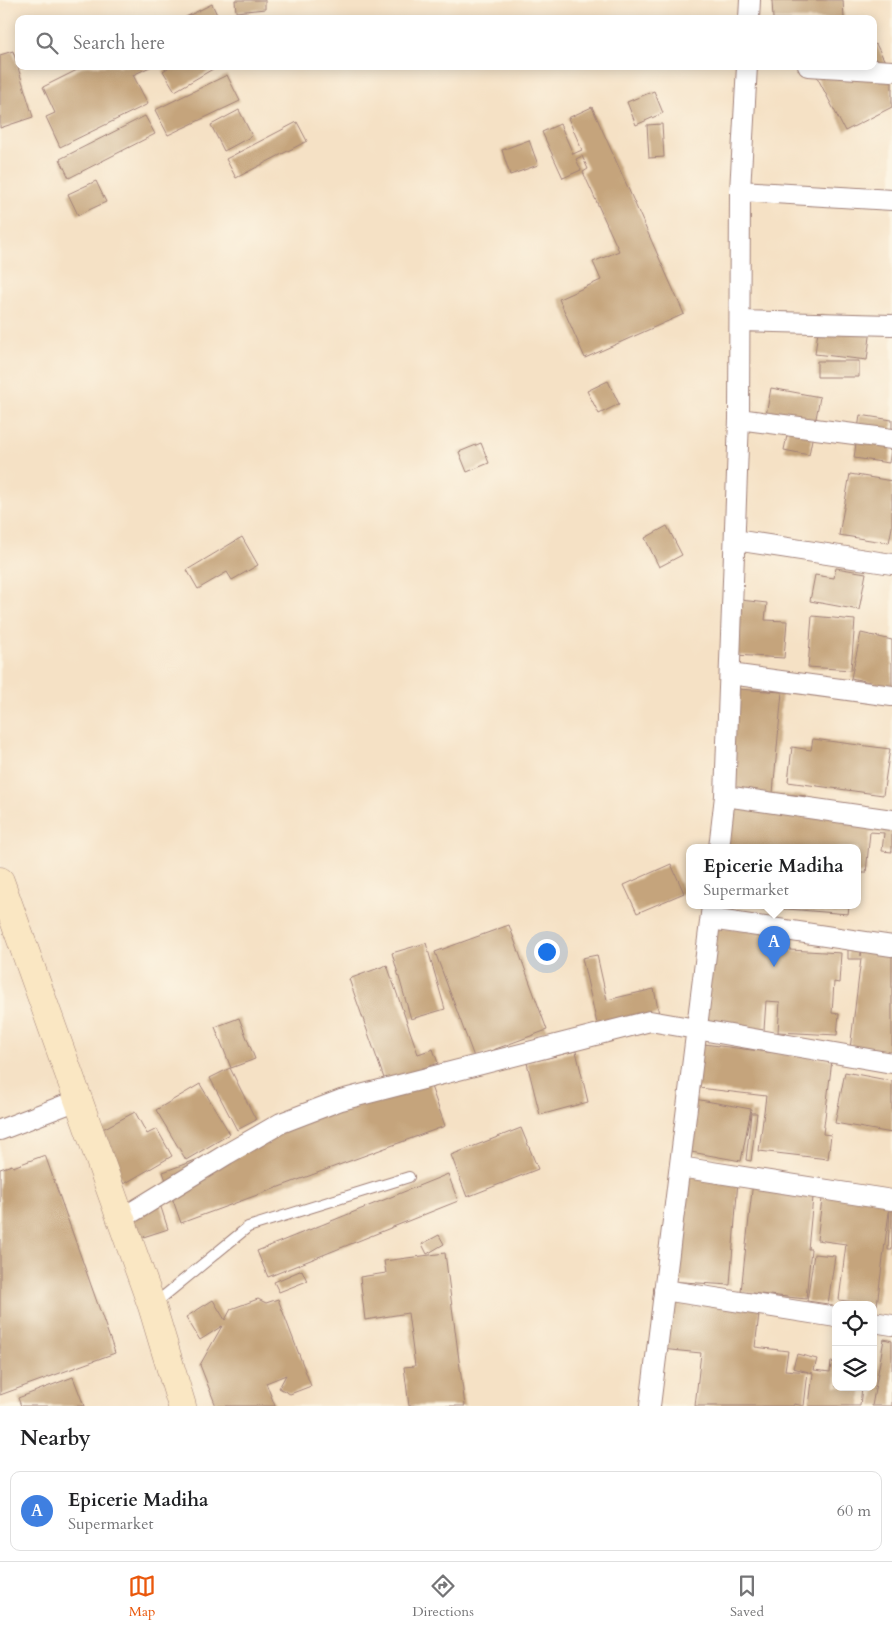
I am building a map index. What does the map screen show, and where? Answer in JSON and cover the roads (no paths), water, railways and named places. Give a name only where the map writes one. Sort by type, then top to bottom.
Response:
[{"type":"street","points":[[749,15],[750,0]]},
{"type":"street","points":[[719,844],[725,796],[735,540],[739,419],[740,192],[747,70]]},
{"type":"street","points":[[875,70],[892,71]]},
{"type":"street","points":[[740,192],[892,200]]},
{"type":"street","points":[[740,321],[892,325]]},
{"type":"street","points":[[739,419],[892,439]]},
{"type":"street","points":[[735,540],[892,564]]},
{"type":"street","points":[[730,674],[892,696]]},
{"type":"street","points":[[725,796],[892,820]]},
{"type":"street","points":[[0,881],[152,1306],[182,1406]]},
{"type":"street","points":[[650,1406],[711,912],[892,946]]},
{"type":"street","points":[[120,1218],[281,1123],[341,1100],[650,1021],[892,1063]]},
{"type":"street","points":[[0,1130],[78,1100]]},
{"type":"street","points":[[680,1167],[892,1200]]},
{"type":"street","points":[[664,1290],[832,1316]]},
{"type":"street","points":[[877,1323],[892,1325]]},
{"type":"lane","points":[[152,1306],[248,1227],[409,1177]]},
{"type":"place","name":"Epicerie Madiha","points":[[774,967]]}]
